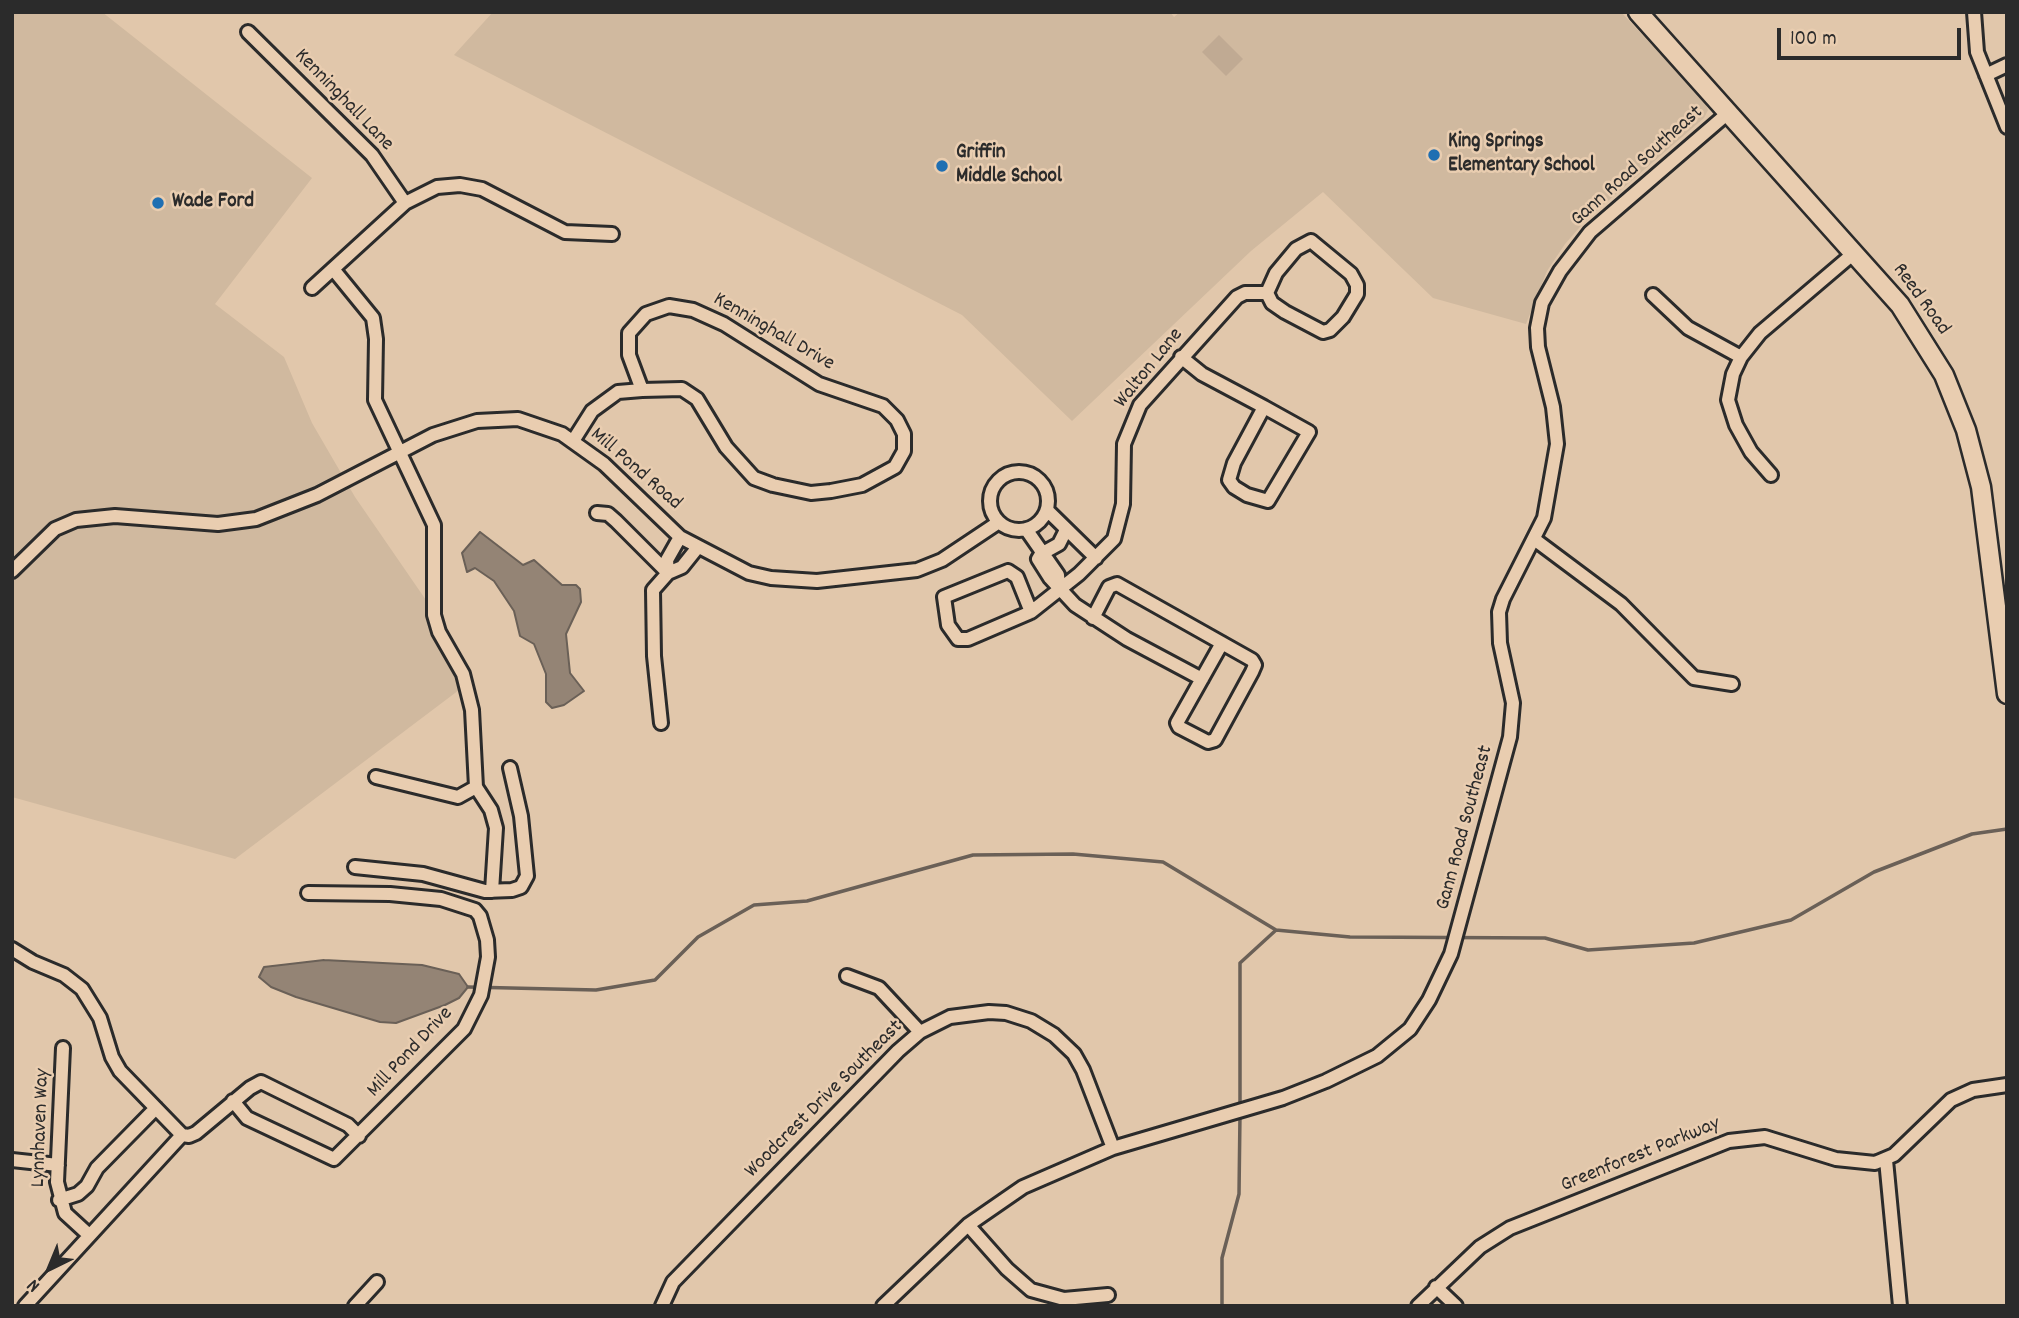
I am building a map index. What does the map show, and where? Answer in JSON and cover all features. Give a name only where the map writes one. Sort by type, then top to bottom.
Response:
[{"type":"street","name":"Reed Road","points":[[1638,12],[1854,253],[1914,325],[1944,375],[1974,454],[1981,487],[2003,632],[2007,694]]},
{"type":"street","points":[[1974,12],[1977,52],[2007,127]]},
{"type":"street","name":"Kenninghall Lane","points":[[248,32],[373,155],[405,203]]},
{"type":"street","points":[[1986,75],[2007,65]]},
{"type":"street","name":"Gann Road Southeast","points":[[883,1306],[968,1225],[1023,1187],[1113,1148],[1244,1109],[1326,1081],[1394,1044],[1421,1014],[1451,954],[1513,721],[1511,687],[1500,643],[1499,612],[1534,539],[1549,499],[1557,444],[1553,407],[1537,337],[1538,320],[1545,295],[1590,232],[1727,113]]},
{"type":"street","points":[[312,288],[405,203],[437,187],[472,186],[494,194],[565,232],[612,234]]},
{"type":"street","points":[[1311,241],[1351,274],[1358,289],[1343,317],[1330,330],[1324,332],[1285,312],[1272,303],[1267,293],[1276,273],[1296,249],[1311,241]]},
{"type":"street","points":[[1771,475],[1743,439],[1728,400],[1733,374],[1741,356],[1760,333],[1854,253]]},
{"type":"street","points":[[333,269],[373,318],[376,339],[374,400],[434,525],[434,615],[439,632],[463,674],[472,710],[476,787],[491,810],[496,828],[492,891]]},
{"type":"street","name":"Walton Lane","points":[[1031,612],[1017,577],[1008,571],[947,594],[942,601],[951,632],[962,640],[1031,612],[1096,558],[1114,539],[1121,523],[1122,455],[1130,423],[1140,405],[1237,297],[1245,293],[1267,293]]},
{"type":"street","points":[[1653,295],[1688,328],[1741,356]]},
{"type":"street","name":"Kenninghall Drive","points":[[573,442],[592,411],[618,392],[682,389],[697,399],[726,447],[754,478],[773,485],[811,493],[847,489],[885,475],[895,467],[904,451],[901,428],[883,406],[819,384],[724,324],[693,310],[669,306],[646,314],[629,332],[629,355],[642,390]]},
{"type":"street","points":[[1181,357],[1202,374],[1265,407],[1309,432],[1268,501],[1247,495],[1234,487],[1229,480],[1234,463],[1265,407]]},
{"type":"street","name":"Mill Pond Road","points":[[12,571],[55,529],[76,520],[115,516],[218,524],[256,519],[317,495],[451,427],[477,421],[518,419],[562,434],[604,464],[680,537],[749,573],[771,578],[817,582],[917,570],[942,560],[999,522]]},
{"type":"street","points":[[1010,473],[1031,474],[1044,484],[1048,496],[1047,510],[1039,523],[1026,529],[1009,528],[999,522],[990,502],[992,490],[999,479],[1010,473]]},
{"type":"street","points":[[1047,510],[1096,558]]},
{"type":"street","points":[[597,513],[608,514],[668,573]]},
{"type":"street","points":[[1026,529],[1058,575],[1059,589],[1093,618],[1202,678]]},
{"type":"street","points":[[1041,554],[1059,544],[1066,530]]},
{"type":"street","points":[[668,573],[667,559],[680,537]]},
{"type":"street","points":[[1534,539],[1621,604],[1694,678],[1732,684]]},
{"type":"street","points":[[661,723],[654,656],[653,590],[668,573],[682,568],[698,547]]},
{"type":"street","points":[[1093,618],[1109,587],[1117,584],[1222,643],[1252,660],[1255,665],[1212,742],[1199,739],[1177,723],[1222,643]]},
{"type":"street","points":[[355,867],[423,874],[492,891],[517,889],[525,883],[527,876],[521,816],[509,768]]},
{"type":"street","points":[[376,777],[458,797],[476,787]]},
{"type":"street","name":"Mill Pond Drive","points":[[233,1101],[247,1118],[334,1159],[464,1029],[483,988],[488,957],[485,929],[475,910],[441,899],[390,894],[308,893]]},
{"type":"street","points":[[12,949],[33,962],[64,975],[82,989],[100,1018],[112,1057],[120,1071],[182,1135],[190,1136],[196,1133],[256,1084],[266,1082],[285,1096],[348,1125],[359,1136]]},
{"type":"street","points":[[847,976],[879,988],[920,1032]]},
{"type":"street","name":"Woodcrest Drive Southeast","points":[[662,1306],[673,1282],[920,1032],[950,1017],[989,1012],[1018,1016],[1042,1027],[1064,1043],[1083,1070],[1113,1148]]},
{"type":"street","name":"Lynnhaven Way","points":[[63,1048],[58,1165],[60,1200],[78,1194],[87,1186],[97,1168],[156,1108]]},
{"type":"street","points":[[1900,1306],[1886,1160],[1951,1100],[1973,1090],[2007,1085]]},
{"type":"street","points":[[25,1306],[182,1135]]},
{"type":"street","name":"Greenforest Parkway","points":[[1418,1306],[1480,1247],[1510,1228],[1729,1141],[1765,1138],[1849,1162],[1886,1160]]},
{"type":"street","points":[[12,1160],[58,1165]]},
{"type":"street","points":[[60,1200],[65,1213],[89,1235]]},
{"type":"street","points":[[968,1225],[1007,1269],[1031,1290],[1064,1299],[1108,1295]]},
{"type":"street","points":[[355,1306],[377,1282]]},
{"type":"street","points":[[1436,1287],[1456,1306]]},
{"type":"shaded area","points":[[12,12],[102,12],[312,178],[215,304],[284,357],[312,423],[355,497],[439,619],[459,690],[235,859],[12,797]]},
{"type":"shaded area","name":"Griffin Middle School","points":[[493,12],[1170,12],[1174,17],[1180,12],[1621,12],[1704,101],[1708,110],[1704,118],[1586,220],[1565,244],[1547,271],[1526,324],[1433,298],[1323,192],[1251,251],[1072,421],[962,315],[454,55]]},
{"type":"shaded area","points":[[1219,35],[1243,59],[1226,76],[1202,52]]},
{"type":"shaded area","points":[[480,532],[523,565],[534,560],[562,585],[576,585],[580,589],[581,602],[566,634],[570,673],[584,691],[564,705],[552,708],[546,702],[546,674],[534,644],[520,636],[514,611],[494,581],[475,568],[467,572],[462,553]]},
{"type":"shaded area","points":[[324,960],[422,965],[459,974],[468,987],[459,998],[445,1005],[396,1023],[380,1022],[296,997],[271,987],[259,977],[264,967]]},
{"type":"waterway","points":[[468,987],[596,990],[655,980],[698,937],[754,905],[807,901],[973,855],[1073,854],[1163,862],[1276,930],[1350,937],[1545,938],[1588,950],[1694,943],[1791,920],[1874,872],[1972,834],[2007,829]]},
{"type":"waterway","points":[[1240,1107],[1240,963],[1275,931]]},
{"type":"waterway","points":[[1222,1306],[1222,1258],[1239,1194],[1240,1114]]},
{"type":"place","name":"King Springs Elementary School","points":[[1434,155]]},
{"type":"place","name":"Griffin Middle School","points":[[942,166]]},
{"type":"place","name":"Wade Ford","points":[[158,203]]}]
